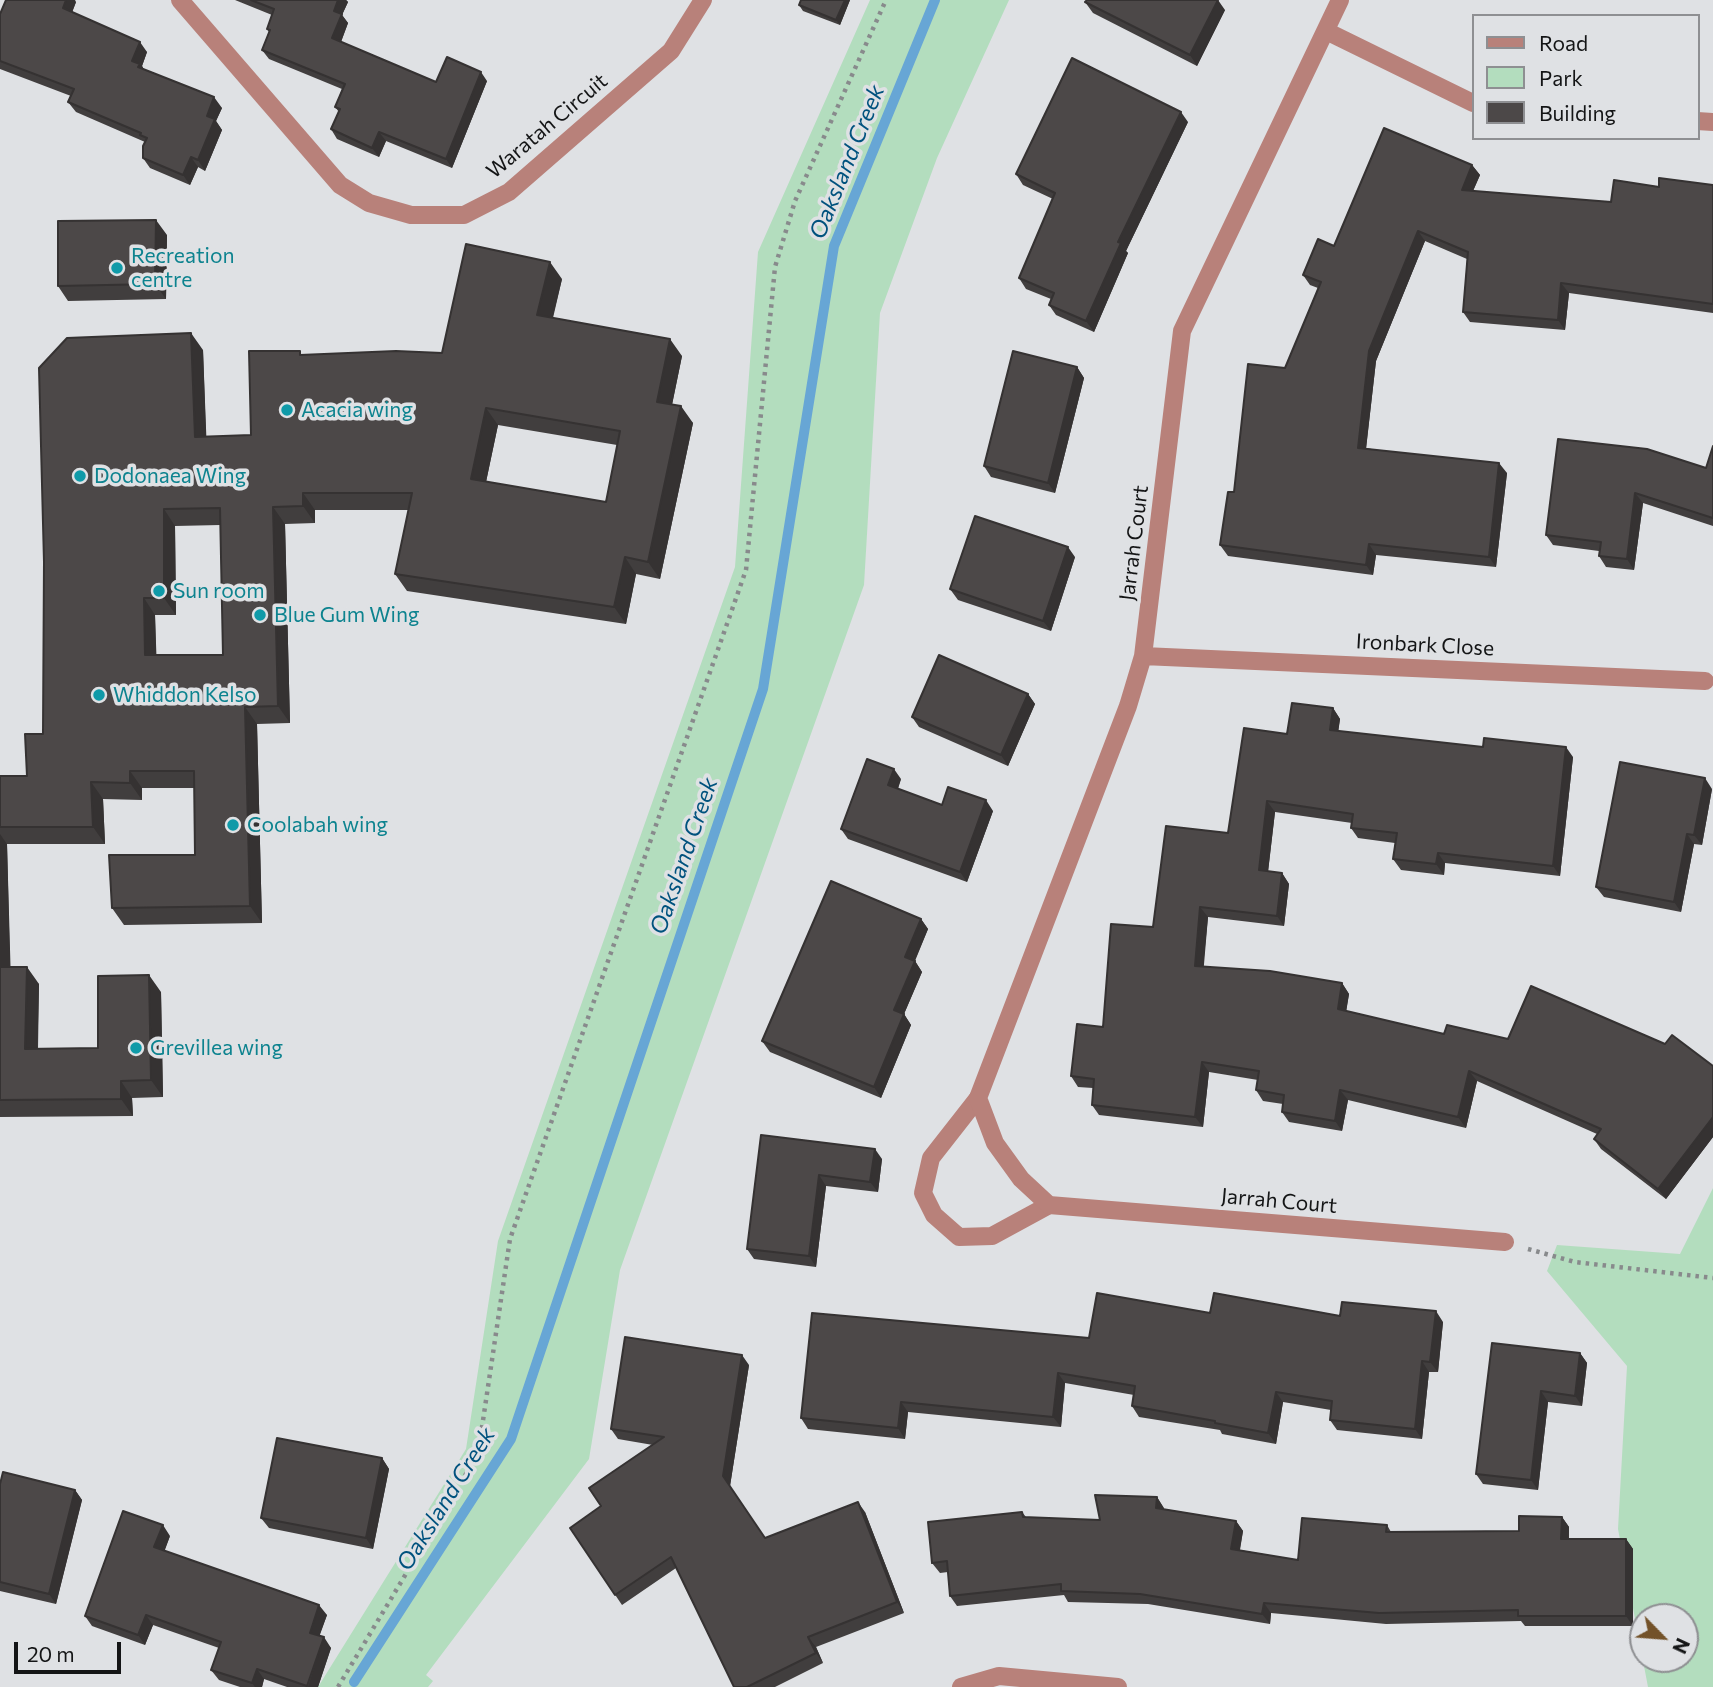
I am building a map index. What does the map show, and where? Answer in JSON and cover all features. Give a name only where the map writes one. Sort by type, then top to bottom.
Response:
[{"type":"street","name":"Waratah Circuit","points":[[180,0],[340,185],[369,203],[411,215],[464,215],[509,192],[671,51],[703,0]]},
{"type":"street","name":"Jarrah Court","points":[[1340,0],[1182,331],[1143,656],[1128,706],[978,1098],[931,1158],[923,1193],[934,1215],[958,1237],[992,1236],[1049,1205],[1505,1242]]},
{"type":"street","points":[[1326,32],[1472,103]]},
{"type":"street","name":"Ironbark Close","points":[[1143,656],[1704,681]]},
{"type":"street","points":[[978,1098],[995,1143],[1021,1179],[1049,1205]]},
{"type":"street","points":[[961,1687],[999,1676],[1118,1687]]},
{"type":"path","points":[[338,1687],[478,1454],[510,1239],[746,570],[775,267],[783,233],[886,0]]},
{"type":"path","points":[[1505,1242],[1574,1262],[1713,1278]]},
{"type":"green space","points":[[870,0],[1009,0],[937,158],[880,313],[864,585],[620,1270],[589,1459],[426,1675],[433,1681],[428,1687],[318,1687],[466,1449],[498,1241],[735,567],[758,252]]},
{"type":"green space","points":[[1713,1188],[1713,1687],[1648,1687],[1645,1673],[1699,1673],[1699,1603],[1632,1603],[1618,1529],[1627,1366],[1547,1271],[1557,1245],[1680,1254]]},
{"type":"building","points":[[6,0],[66,0],[63,8],[140,42],[132,61],[140,64],[138,67],[214,97],[207,116],[215,119],[198,160],[191,157],[183,175],[143,158],[143,146],[147,138],[140,135],[141,133],[68,102],[74,89],[0,61],[0,14]]},
{"type":"building","points":[[251,0],[338,0],[334,11],[342,14],[332,38],[436,82],[447,57],[481,72],[446,159],[379,132],[372,148],[331,129],[340,109],[335,107],[345,84],[262,50],[274,9]]},
{"type":"building","points":[[801,0],[845,0],[836,20],[799,5]]},
{"type":"building","points":[[1218,0],[1190,55],[1085,2]]},
{"type":"building","points":[[1072,58],[1181,112],[1118,242],[1121,243],[1086,321],[1049,305],[1054,293],[1019,278],[1055,193],[1016,174]]},
{"type":"building","points":[[1384,128],[1472,165],[1462,190],[1611,202],[1614,180],[1659,187],[1659,178],[1713,185],[1713,304],[1561,283],[1558,320],[1463,312],[1468,252],[1418,231],[1369,351],[1358,448],[1499,463],[1489,557],[1369,544],[1366,565],[1220,545],[1228,492],[1234,492],[1248,364],[1285,368],[1321,282],[1303,275],[1318,239],[1334,246]]},
{"type":"building","name":"Recreation centre","points":[[156,220],[155,284],[58,286],[58,221]]},
{"type":"building","points":[[466,244],[550,262],[537,315],[670,339],[657,402],[681,406],[648,562],[625,557],[614,607],[395,574],[412,493],[303,493],[303,506],[273,507],[278,706],[245,707],[250,906],[112,908],[109,855],[195,855],[194,771],[130,771],[130,783],[91,782],[93,827],[0,827],[0,776],[27,776],[25,734],[43,734],[44,562],[39,368],[67,338],[191,333],[195,437],[251,435],[249,351],[300,351],[300,355],[396,351],[442,353]],"holes":[[[486,408],[620,431],[606,502],[471,479]],[[220,508],[223,655],[145,655],[144,598],[164,598],[164,509]]]},
{"type":"building","points":[[1013,351],[1077,367],[1048,483],[984,466]]},
{"type":"building","points":[[1558,439],[1647,449],[1706,468],[1713,446],[1713,518],[1635,493],[1627,559],[1599,556],[1601,542],[1546,535]]},
{"type":"building","points":[[975,516],[1068,547],[1043,621],[950,589]]},
{"type":"building","points":[[939,655],[1028,694],[1001,755],[912,717]]},
{"type":"building","points":[[1292,703],[1333,708],[1330,730],[1483,747],[1484,738],[1566,747],[1553,866],[1438,853],[1436,864],[1393,859],[1397,833],[1351,828],[1353,814],[1267,801],[1259,870],[1282,873],[1277,916],[1200,907],[1195,966],[1270,971],[1342,983],[1338,1009],[1444,1034],[1447,1025],[1508,1039],[1531,986],[1665,1044],[1672,1035],[1713,1066],[1713,1117],[1658,1189],[1594,1139],[1601,1129],[1469,1071],[1458,1117],[1340,1090],[1335,1121],[1282,1112],[1284,1095],[1256,1090],[1259,1071],[1202,1062],[1195,1117],[1092,1105],[1094,1079],[1071,1076],[1077,1024],[1103,1027],[1111,924],[1153,927],[1166,826],[1228,833],[1244,728],[1287,734]]},
{"type":"building","points":[[867,759],[894,769],[888,785],[942,805],[948,787],[986,800],[960,872],[841,829]]},
{"type":"building","points":[[1620,762],[1705,778],[1694,835],[1687,834],[1674,902],[1596,887]]},
{"type":"building","points":[[831,881],[921,919],[905,957],[915,961],[894,1010],[904,1014],[874,1087],[762,1041]]},
{"type":"building","name":"Grevillea wing","points":[[0,967],[27,967],[25,1049],[98,1048],[98,976],[149,975],[151,1080],[121,1081],[121,1099],[0,1100]]},
{"type":"building","points":[[761,1135],[875,1149],[870,1182],[819,1175],[809,1256],[747,1249]]},
{"type":"building","points":[[1097,1293],[1210,1313],[1214,1293],[1340,1316],[1342,1302],[1436,1311],[1430,1362],[1422,1361],[1415,1429],[1330,1420],[1332,1401],[1276,1392],[1268,1433],[1132,1406],[1135,1386],[1058,1373],[1053,1417],[901,1402],[898,1428],[801,1418],[812,1313],[1089,1338]]},
{"type":"building","points":[[625,1337],[742,1355],[723,1476],[765,1538],[858,1502],[897,1602],[808,1637],[816,1653],[747,1687],[734,1687],[671,1557],[615,1595],[570,1528],[601,1506],[589,1488],[664,1437],[611,1429]]},
{"type":"building","points":[[1492,1343],[1580,1353],[1575,1396],[1541,1391],[1531,1480],[1476,1474]]},
{"type":"building","points":[[277,1438],[382,1458],[366,1538],[261,1518]]},
{"type":"building","points":[[3,1472],[75,1490],[49,1594],[0,1582],[0,1484]]},
{"type":"building","points":[[1095,1495],[1157,1497],[1156,1508],[1236,1521],[1231,1549],[1298,1560],[1302,1518],[1387,1525],[1386,1532],[1519,1531],[1519,1516],[1562,1517],[1561,1539],[1626,1539],[1626,1616],[1518,1616],[1518,1610],[1379,1613],[1264,1603],[1262,1614],[1140,1594],[1061,1591],[1061,1584],[950,1596],[947,1561],[932,1563],[928,1522],[1022,1512],[1023,1517],[1100,1520]]},
{"type":"building","points":[[123,1511],[163,1525],[154,1547],[319,1605],[310,1633],[324,1637],[307,1686],[257,1669],[252,1683],[211,1670],[221,1642],[146,1615],[138,1635],[85,1616]]},
{"type":"waterway","name":"Oaksland Creek","points":[[354,1682],[511,1439],[763,689],[834,246],[935,0]]},
{"type":"place","name":"Recreation centre","points":[[117,268]]},
{"type":"place","name":"Acacia wing","points":[[287,410]]},
{"type":"place","name":"Dodonaea Wing","points":[[80,476]]},
{"type":"place","name":"Sun room","points":[[159,591]]},
{"type":"place","name":"Blue Gum Wing","points":[[260,615]]},
{"type":"place","name":"Whiddon Kelso","points":[[99,695]]},
{"type":"place","name":"Coolabah wing","points":[[233,825]]},
{"type":"place","name":"Grevillea wing","points":[[136,1048]]}]
